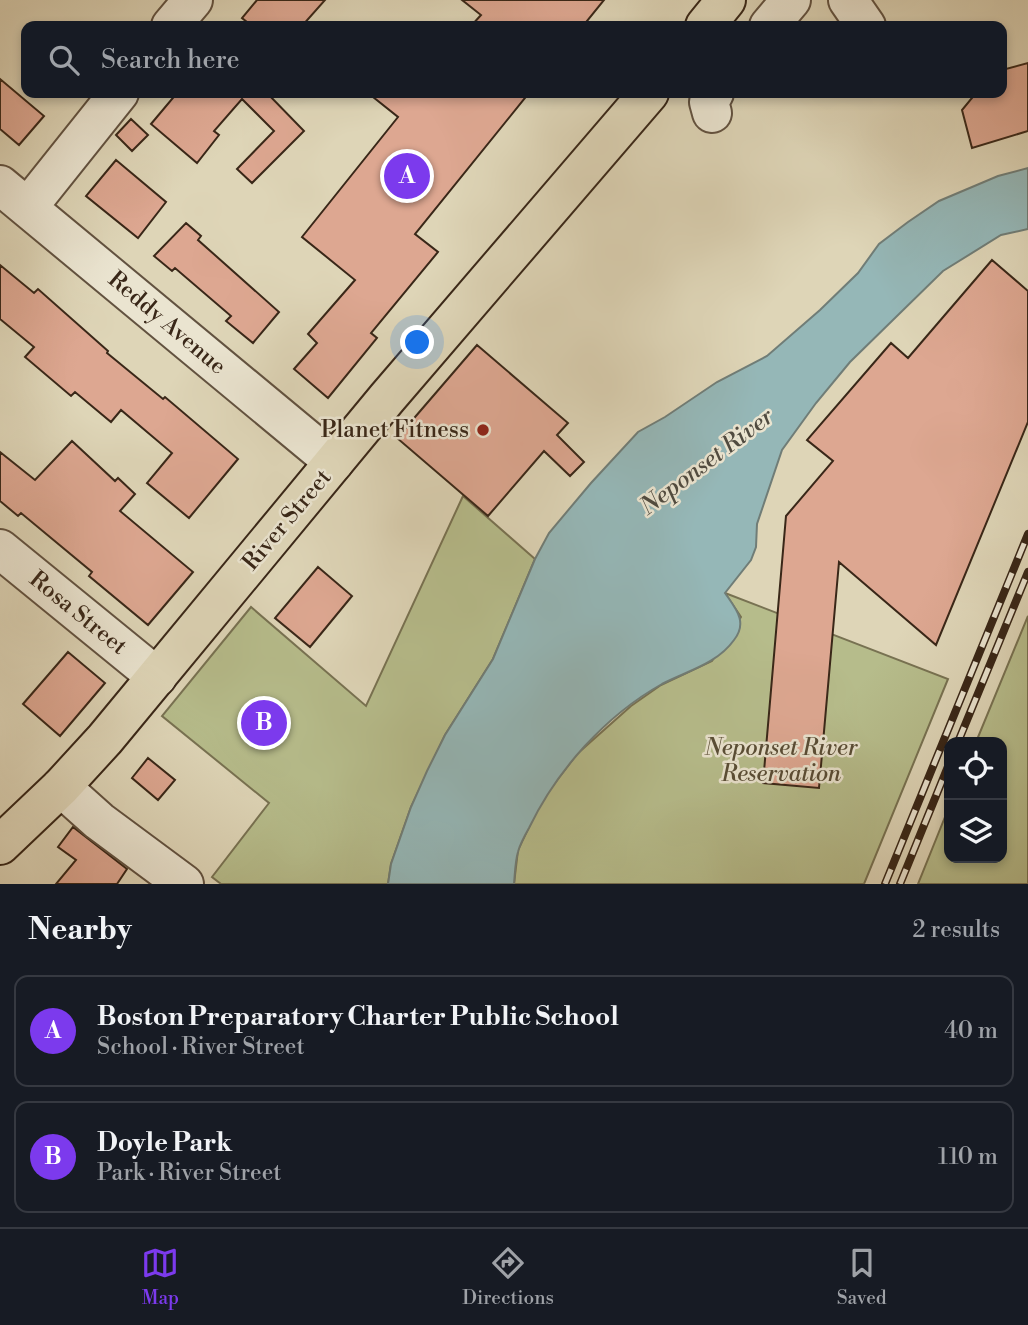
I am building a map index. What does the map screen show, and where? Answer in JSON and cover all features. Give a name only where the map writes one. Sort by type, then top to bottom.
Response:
[{"type":"main road","points":[[709,21],[726,0]]},
{"type":"main road","name":"River Street","points":[[0,845],[61,787],[98,747],[334,462],[645,98]]},
{"type":"street","points":[[175,21],[193,0]]},
{"type":"street","points":[[773,21],[791,0]]},
{"type":"street","points":[[848,0],[863,21]]},
{"type":"street","points":[[14,196],[114,98]]},
{"type":"street","name":"Reddy Avenue","points":[[14,196],[334,462]]},
{"type":"street","name":"Rosa Street","points":[[0,549],[157,677]]},
{"type":"street","points":[[61,787],[99,821],[184,884]]},
{"type":"green space","points":[[463,496],[535,559],[493,659],[445,735],[411,807],[391,864],[388,884],[221,884],[212,877],[269,803],[162,716],[251,607],[366,706]]},
{"type":"green space","name":"Neponset River Reservation","points":[[725,593],[948,679],[864,884],[514,884],[518,850],[542,800],[577,754],[631,706],[661,685],[712,661],[741,617]]},
{"type":"green space","points":[[1028,616],[1028,884],[918,884],[944,819],[944,863],[1007,863],[1007,737],[978,737]]},
{"type":"water","name":"Neponset River","points":[[1028,168],[1028,229],[1001,235],[943,271],[850,362],[782,450],[757,524],[756,547],[751,560],[725,593],[740,621],[738,633],[727,648],[710,661],[641,697],[602,728],[585,746],[568,765],[540,806],[524,837],[517,856],[514,884],[388,884],[391,864],[411,807],[445,735],[493,659],[535,559],[549,533],[591,483],[638,432],[717,382],[767,356],[858,273],[879,244],[908,222],[939,201],[998,176]]},
{"type":"building","points":[[257,0],[325,0],[306,21],[246,21],[242,18]]},
{"type":"building","points":[[462,0],[604,0],[587,21],[476,21],[481,15]]},
{"type":"building","points":[[1028,63],[1028,131],[972,148],[962,110],[972,98],[1007,98],[1007,69]]},
{"type":"building","points":[[0,79],[44,116],[19,145],[0,129]]},
{"type":"building","points":[[173,98],[272,98],[304,131],[252,183],[237,169],[274,131],[242,99],[214,131],[219,135],[197,163],[151,124]]},
{"type":"building","points":[[374,98],[525,98],[415,234],[438,252],[371,333],[377,338],[328,398],[294,369],[317,343],[308,334],[355,280],[302,237],[398,117]]},
{"type":"building","points":[[131,119],[148,135],[132,151],[116,135]]},
{"type":"building","points":[[116,160],[166,202],[138,238],[86,196]]},
{"type":"building","points":[[186,223],[201,236],[198,240],[279,312],[253,343],[226,321],[231,316],[175,268],[172,271],[154,256]]},
{"type":"building","points":[[992,260],[1028,291],[1028,422],[936,645],[839,562],[819,788],[763,783],[786,516],[833,461],[807,440],[891,343],[908,358]]},
{"type":"building","points":[[0,265],[34,293],[38,289],[108,351],[107,353],[163,399],[165,397],[238,459],[189,518],[147,483],[172,453],[121,410],[111,422],[75,392],[71,396],[25,357],[34,347],[0,319]]},
{"type":"building","name":"Planet Fitness","points":[[477,345],[568,423],[557,435],[584,462],[570,476],[544,451],[488,516],[397,438]]},
{"type":"building","points":[[72,441],[115,481],[118,478],[135,494],[120,511],[193,572],[148,625],[89,576],[92,572],[21,513],[18,516],[0,501],[0,452],[35,480]]},
{"type":"building","points":[[318,567],[352,596],[310,647],[275,618]]},
{"type":"building","points":[[68,652],[105,683],[60,736],[23,704]]},
{"type":"building","points":[[148,758],[175,780],[158,800],[132,778]]},
{"type":"building","points":[[73,827],[127,869],[117,884],[56,884],[76,860],[58,847]]},
{"type":"railway","points":[[885,884],[1028,534]]},
{"type":"railway","points":[[960,737],[1028,572]]},
{"type":"railway","points":[[900,884],[944,776]]},
{"type":"place","name":"Boston Preparatory Charter Public School","points":[[407,176]]},
{"type":"place","name":"Planet Fitness","points":[[483,430]]},
{"type":"place","name":"Doyle Park","points":[[264,723]]}]
